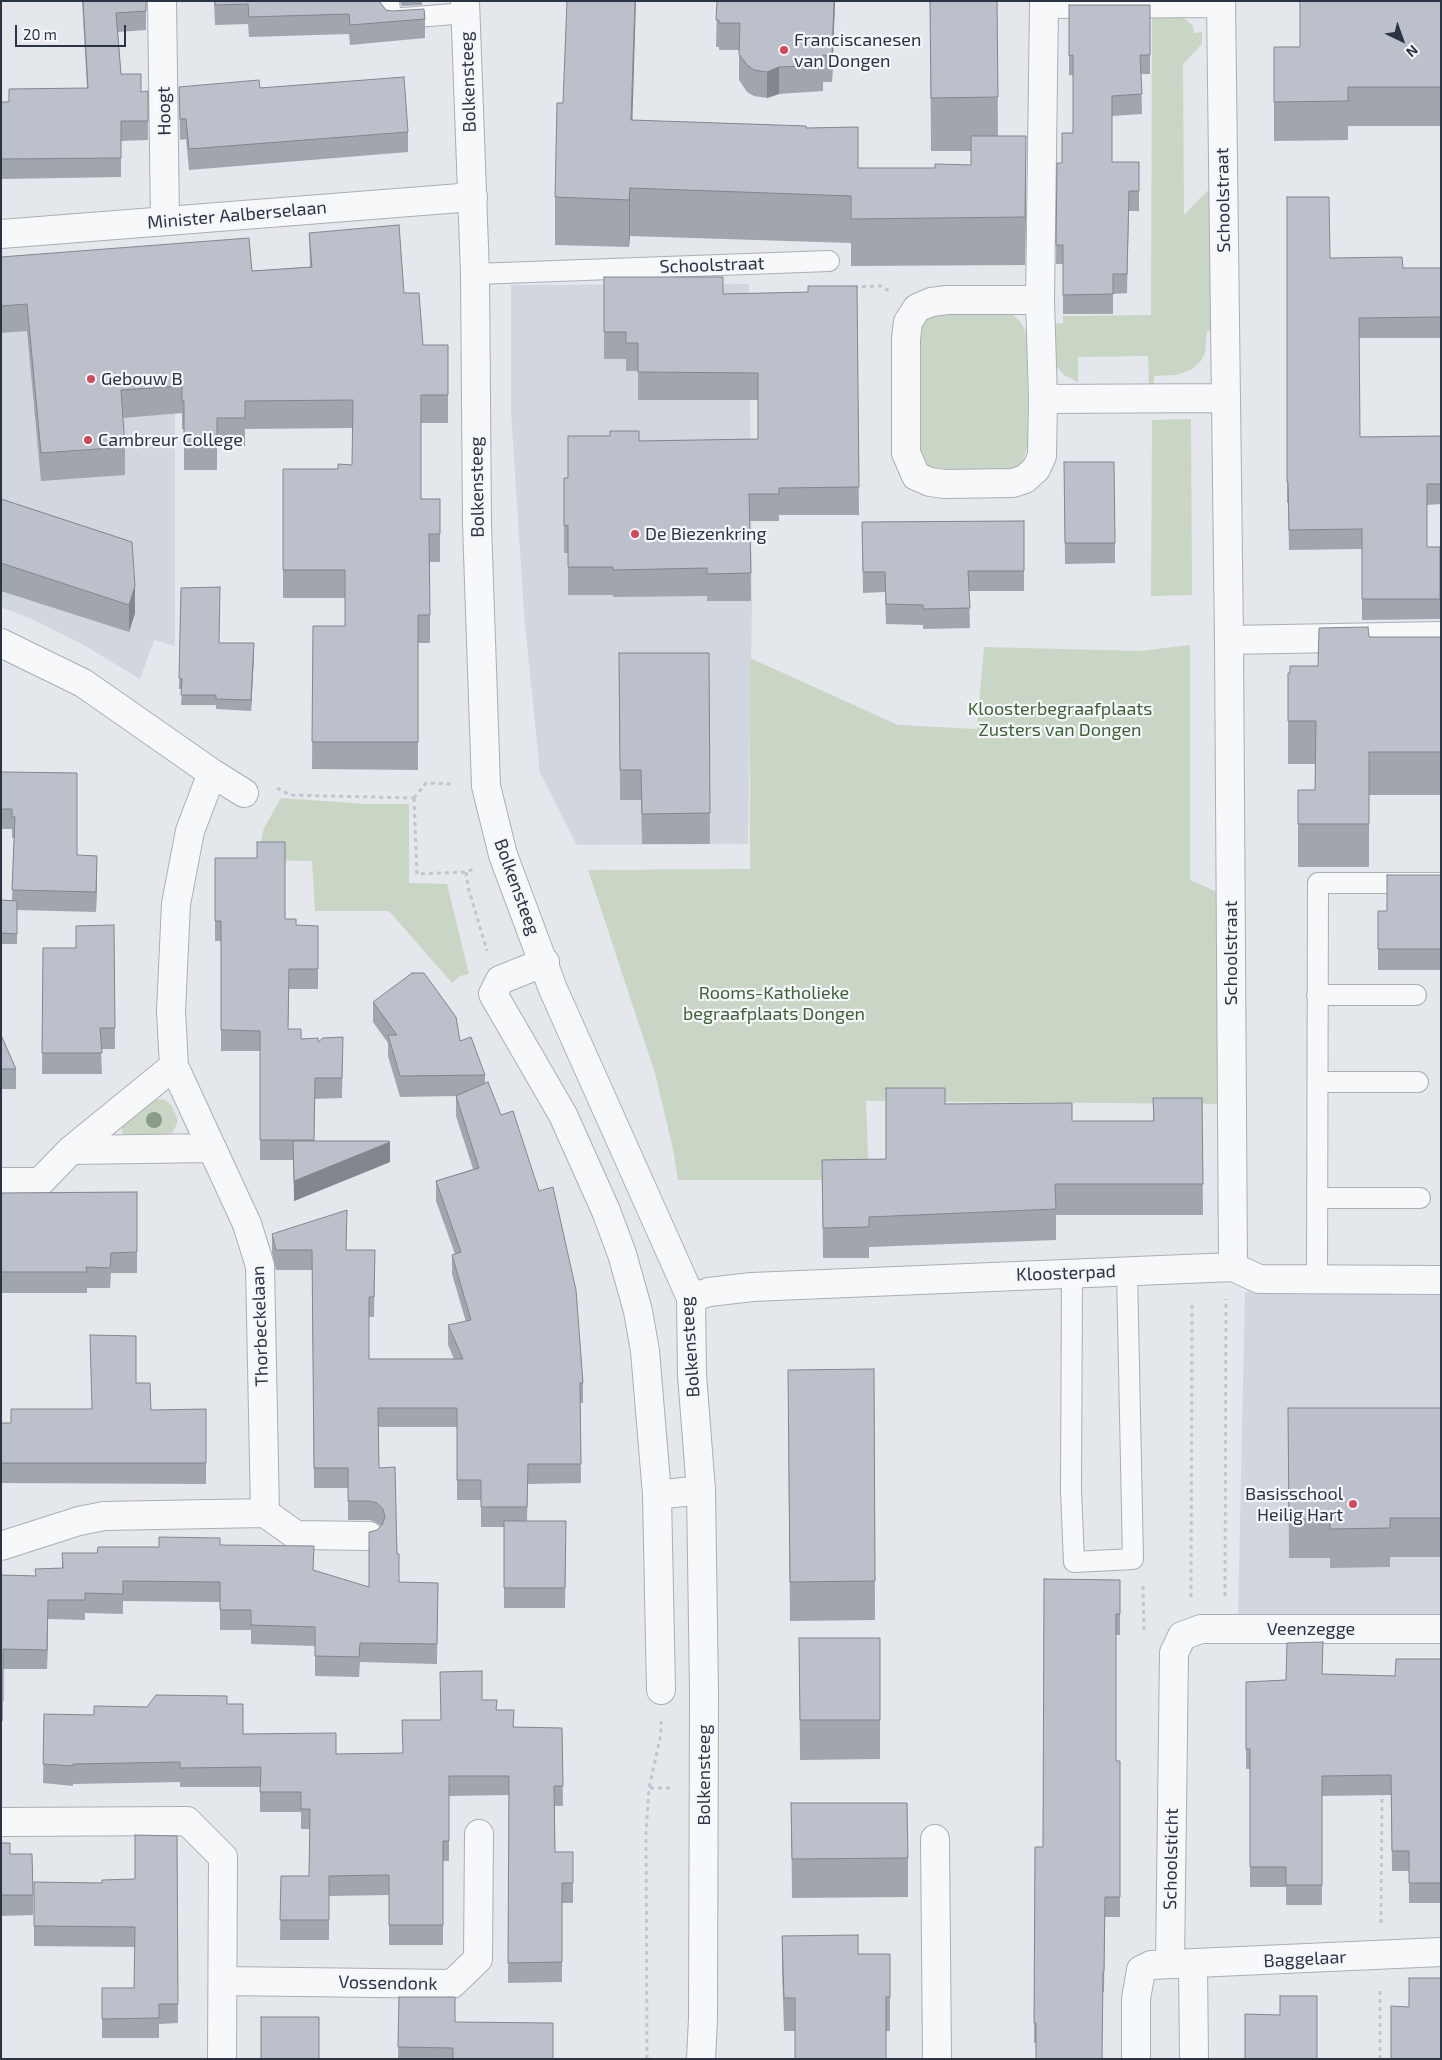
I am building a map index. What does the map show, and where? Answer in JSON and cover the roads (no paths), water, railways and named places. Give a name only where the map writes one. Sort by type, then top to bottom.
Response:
[{"type":"street","name":"Hoogt","points":[[162,1],[165,221]]},
{"type":"street","name":"Schoolstraat","points":[[1040,300],[947,300],[931,302],[917,308],[908,322],[906,339],[906,453],[916,476],[930,482],[945,484],[1013,483],[1026,479],[1036,470],[1042,456],[1044,398],[1040,300],[1044,2],[1221,2],[1229,640],[1233,1267]]},
{"type":"street","name":"Bolkensteeg","points":[[466,7],[475,274],[477,524],[486,786],[503,855],[553,989],[691,1298],[692,1375],[700,1490],[704,1779],[704,2019],[701,2059]]},
{"type":"street","name":"Minister Aalberselaan","points":[[1,234],[473,197]]},
{"type":"street","points":[[1044,398],[1225,398]]},
{"type":"street","points":[[1229,640],[1441,636]]},
{"type":"street","points":[[1,643],[83,683],[212,773],[244,793]]},
{"type":"street","name":"Thorbeckelaan","points":[[212,773],[190,831],[176,904],[171,1011],[174,1066],[248,1224],[260,1266],[265,1513]]},
{"type":"street","points":[[544,962],[500,980],[493,994],[563,1115],[606,1211],[622,1254],[638,1311],[645,1350],[657,1495],[661,1690]]},
{"type":"street","points":[[1,1182],[40,1182],[71,1150],[174,1066]]},
{"type":"street","points":[[71,1150],[212,1148]]},
{"type":"street","name":"Kloosterpad","points":[[691,1298],[709,1292],[752,1287],[1233,1267],[1259,1279],[1441,1280]]},
{"type":"street","points":[[657,1495],[700,1490]]},
{"type":"street","points":[[1,1546],[79,1521],[104,1516],[265,1513],[296,1536],[369,1536]]},
{"type":"street","name":"Veenzegge","points":[[1187,1634],[1201,1629],[1441,1629]]},
{"type":"street","name":"Schoolsticht","points":[[1187,1634],[1174,1653],[1182,1964],[1194,2059]]},
{"type":"street","points":[[1,1822],[187,1822],[223,1857],[222,2059]]},
{"type":"street","name":"Vossendonk","points":[[223,1981],[452,1984],[478,1959],[479,1834]]},
{"type":"street","points":[[935,1839],[937,2059]]},
{"type":"street","name":"Baggelaar","points":[[1182,1964],[1441,1952]]},
{"type":"street","points":[[1136,2059],[1136,1999],[1141,1970],[1151,1965],[1182,1964]]},
{"type":"lane","points":[[389,1],[391,19],[466,7]]},
{"type":"lane","name":"Schoolstraat","points":[[475,274],[829,261]]},
{"type":"lane","points":[[1317,1279],[1318,883],[1441,883]]},
{"type":"lane","points":[[1318,995],[1416,994]]},
{"type":"lane","points":[[1318,1082],[1418,1082]]},
{"type":"lane","points":[[1317,1198],[1420,1198]]},
{"type":"lane","points":[[1072,1273],[1071,1491],[1074,1562],[1133,1559],[1126,1271]]},
{"type":"place","name":"Franciscanesen van Dongen","points":[[784,50]]},
{"type":"place","name":"Gebouw B","points":[[91,379]]},
{"type":"place","name":"Cambreur College","points":[[88,440]]},
{"type":"place","name":"De Biezenkring","points":[[635,534]]},
{"type":"place","name":"Basisschool Heilig Hart","points":[[1353,1504]]},
{"type":"park label","name":"Kloosterbegraafplaats Zusters van Dongen","points":[[1060,720]]},
{"type":"park label","name":"Rooms-Katholieke begraafplaats Dongen","points":[[774,1003]]}]
